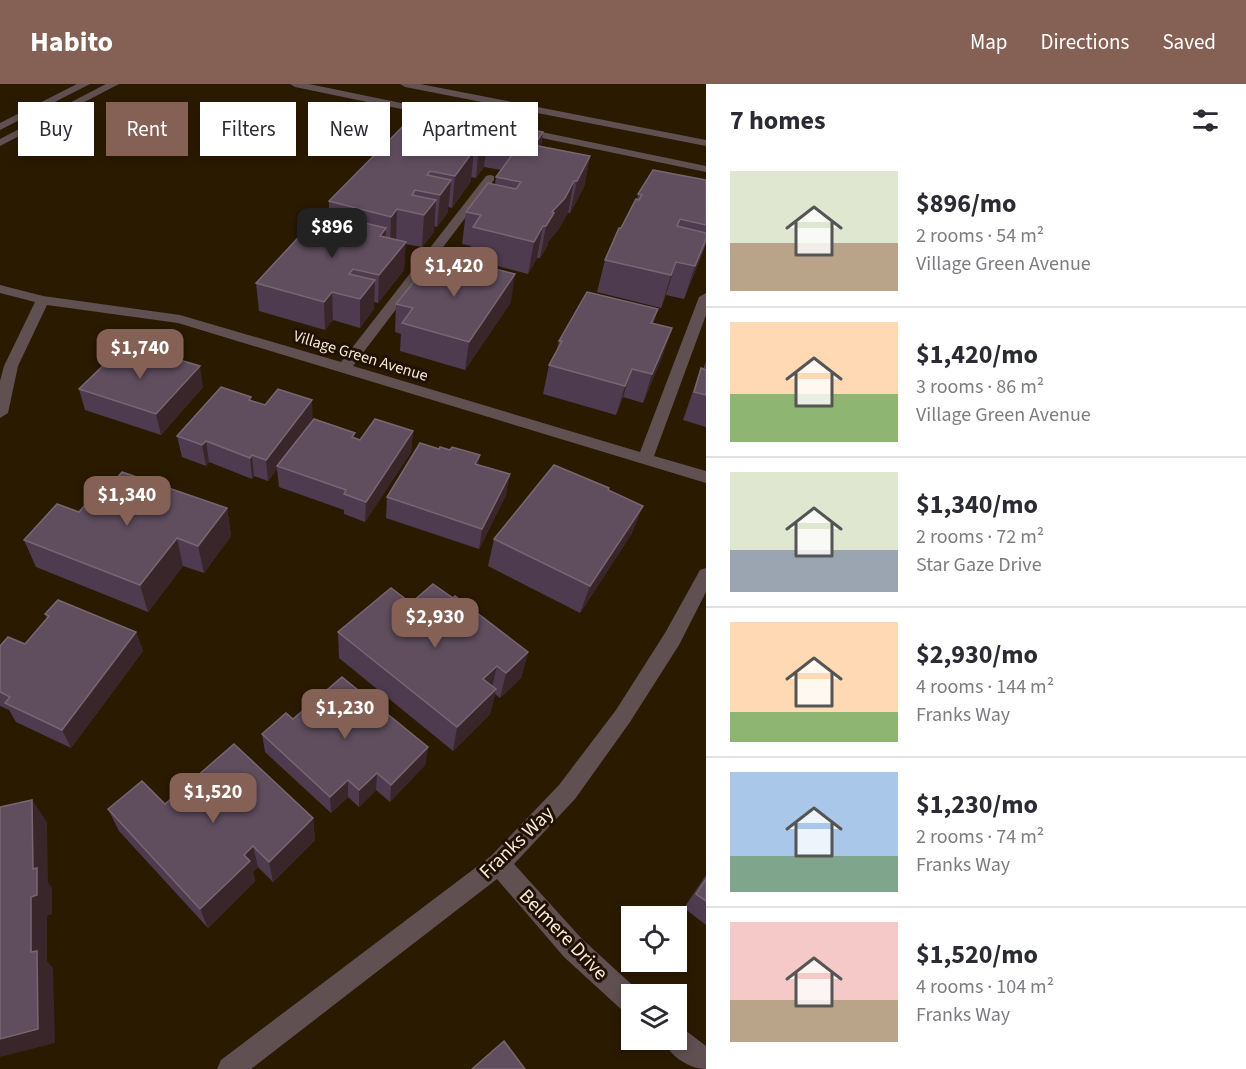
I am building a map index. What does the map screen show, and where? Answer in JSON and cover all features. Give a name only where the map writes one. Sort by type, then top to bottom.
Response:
[{"type":"street","points":[[0,127],[85,84]]},
{"type":"street","points":[[0,143],[114,84]]},
{"type":"street","points":[[295,84],[706,169]]},
{"type":"street","points":[[405,84],[706,143]]},
{"type":"street","points":[[344,368],[490,178]]},
{"type":"street","name":"Village Green Avenue","points":[[0,289],[43,300],[180,319],[706,477]]},
{"type":"street","points":[[645,459],[706,297]]},
{"type":"street","points":[[0,413],[11,366],[43,300]]},
{"type":"street","name":"Franks Way","points":[[230,1069],[499,864],[567,792],[623,716],[672,639],[706,574]]},
{"type":"street","name":"Belmere Drive","points":[[499,864],[573,948],[621,992]]},
{"type":"street","points":[[687,1048],[706,1063]]},
{"type":"building","points":[[402,127],[402,156],[470,156],[455,176],[430,171],[427,175],[451,180],[440,195],[415,190],[412,195],[436,200],[424,215],[397,209],[391,217],[329,201],[373,156],[390,156],[390,139]]},
{"type":"building","points":[[538,146],[590,156],[577,181],[574,181],[565,198],[552,212],[554,213],[534,242],[473,227],[481,215],[466,212],[488,183],[516,189],[521,182],[496,177],[511,156],[538,156]]},
{"type":"building","points":[[653,170],[706,180],[706,225],[680,219],[677,226],[706,233],[706,239],[695,266],[676,262],[671,275],[605,260],[619,228],[636,199],[639,200],[642,195],[638,194]]},
{"type":"building","points":[[321,213],[386,228],[380,236],[406,242],[379,275],[353,269],[349,274],[375,280],[360,299],[332,292],[324,302],[256,283]]},
{"type":"building","points":[[452,258],[515,274],[469,342],[402,323],[413,308],[396,304],[427,265],[443,269]]},
{"type":"building","points":[[587,292],[658,309],[651,323],[672,328],[652,374],[632,369],[625,386],[549,365],[562,341],[559,341]]},
{"type":"building","points":[[121,348],[155,359],[151,363],[155,364],[163,355],[200,366],[156,414],[79,389]]},
{"type":"building","points":[[701,368],[706,370],[706,395],[694,392]]},
{"type":"building","points":[[221,387],[251,397],[249,400],[265,405],[278,389],[312,400],[266,460],[252,455],[250,458],[206,441],[202,445],[177,436]]},
{"type":"building","points":[[314,419],[355,433],[352,437],[360,440],[375,419],[413,431],[366,502],[344,494],[346,490],[277,466]]},
{"type":"building","points":[[420,443],[439,449],[440,447],[450,450],[452,447],[480,455],[475,464],[510,474],[482,529],[387,497]]},
{"type":"building","points":[[554,465],[609,488],[608,490],[643,506],[590,586],[494,539]]},
{"type":"building","points":[[122,472],[227,508],[198,546],[177,538],[140,585],[24,540],[57,504],[79,512],[91,498],[101,501],[109,492],[105,491]]},
{"type":"building","points":[[433,584],[453,598],[455,596],[528,652],[506,673],[497,666],[483,679],[496,689],[457,727],[338,632],[391,588],[411,603]]},
{"type":"building","points":[[58,600],[136,632],[62,730],[5,703],[10,697],[0,692],[0,646],[8,637],[25,644],[49,616],[45,614]]},
{"type":"building","points":[[342,677],[428,747],[391,785],[377,773],[359,790],[348,780],[330,797],[262,734],[286,713],[293,719]]},
{"type":"building","points":[[234,744],[313,818],[269,862],[253,846],[244,855],[250,861],[200,909],[108,809],[142,781],[165,804]]},
{"type":"building","points":[[32,800],[33,869],[37,868],[37,895],[31,897],[31,952],[37,951],[38,1029],[0,1039],[0,807]]},
{"type":"building","points":[[706,879],[706,901],[696,894]]},
{"type":"building","points":[[504,1041],[525,1069],[472,1069]]}]
